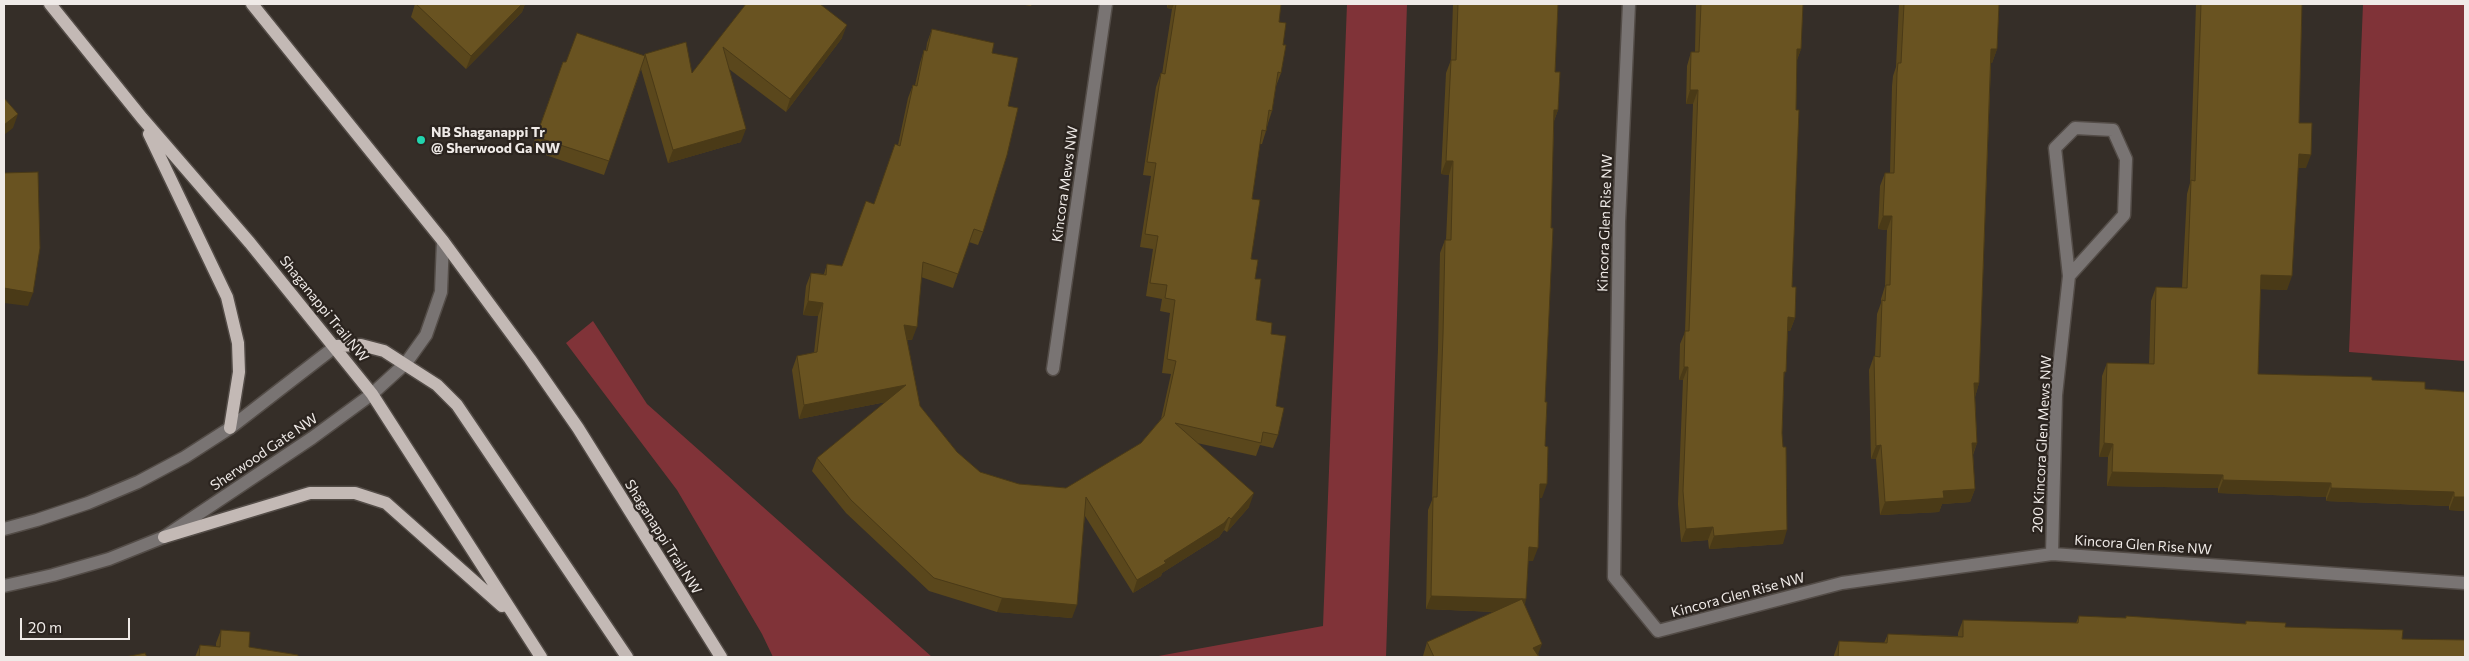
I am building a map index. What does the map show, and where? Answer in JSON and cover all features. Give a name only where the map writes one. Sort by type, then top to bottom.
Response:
[{"type":"main road","name":"Shaganappi Trail NW","points":[[50,4],[142,118],[336,346],[372,394],[514,618],[541,657]]},
{"type":"main road","name":"Shaganappi Trail NW","points":[[252,4],[443,241],[578,428],[721,657]]},
{"type":"main road","points":[[142,118],[226,297],[238,343],[239,372],[230,428]]},
{"type":"main road","points":[[336,346],[361,345],[384,351],[406,363],[437,385],[457,405],[627,657]]},
{"type":"main road","points":[[164,537],[310,493],[355,493],[386,503],[514,618]]},
{"type":"street","name":"Kincora Mews NW","points":[[1053,370],[1106,4]]},
{"type":"street","name":"Kincora Glen Rise NW","points":[[1629,4],[1619,222],[1614,577],[1658,631],[1842,584],[2052,554],[2465,583]]},
{"type":"street","name":"200 Kincora Glen Mews NW","points":[[2052,554],[2056,395],[2069,276],[2055,148],[2076,128],[2113,130],[2126,159],[2124,215],[2069,276]]},
{"type":"street","name":"Sherwood Gate NW","points":[[4,586],[53,576],[109,559],[164,537],[312,438],[372,394],[406,363],[426,335],[441,292],[443,241]]},
{"type":"street","points":[[4,529],[88,503],[138,482],[230,428],[336,346]]},
{"type":"shaded area","points":[[1347,4],[1407,4],[1386,657],[1153,657],[1323,626]]},
{"type":"shaded area","points":[[2363,4],[2465,4],[2465,361],[2349,352]]},
{"type":"shaded area","points":[[593,321],[647,404],[932,657],[773,657],[762,634],[677,490],[566,343]]},
{"type":"building","points":[[416,4],[522,4],[471,56]]},
{"type":"building","points":[[746,4],[820,4],[847,25],[790,99],[723,47],[746,129],[673,150],[645,54],[686,42],[692,73]]},
{"type":"building","points":[[1176,4],[1281,4],[1279,22],[1286,23],[1283,45],[1286,45],[1281,73],[1278,72],[1272,111],[1269,110],[1266,131],[1262,130],[1252,199],[1260,200],[1251,259],[1258,260],[1255,279],[1261,279],[1256,320],[1272,323],[1271,334],[1286,336],[1276,406],[1284,408],[1278,435],[1263,432],[1261,443],[1175,423],[1254,493],[1231,519],[1229,517],[1224,523],[1164,561],[1166,563],[1137,580],[1086,497],[1077,605],[1002,598],[934,578],[851,500],[817,458],[906,385],[804,405],[797,356],[817,352],[823,303],[808,301],[811,273],[826,275],[827,264],[842,266],[866,201],[874,204],[895,144],[900,146],[913,85],[917,86],[924,50],[927,51],[932,29],[994,43],[992,53],[1018,58],[1008,106],[1018,108],[1007,155],[983,232],[974,229],[958,274],[923,262],[917,327],[904,325],[920,406],[957,452],[980,472],[1019,484],[1066,488],[1141,443],[1164,416],[1176,361],[1167,359],[1175,300],[1165,298],[1167,285],[1150,283],[1158,236],[1145,234],[1156,163],[1147,162],[1161,73],[1165,74]]},
{"type":"building","points":[[1458,4],[1558,4],[1555,72],[1560,72],[1558,110],[1554,110],[1551,228],[1553,228],[1545,402],[1547,402],[1545,446],[1548,447],[1547,484],[1540,484],[1538,548],[1529,547],[1526,599],[1431,596],[1433,497],[1437,497],[1445,240],[1451,240],[1453,161],[1446,161],[1451,60],[1456,60]]},
{"type":"building","points":[[1701,4],[1803,4],[1801,49],[1797,49],[1796,110],[1799,110],[1792,287],[1796,287],[1795,318],[1788,317],[1782,433],[1783,447],[1786,447],[1787,530],[1714,536],[1713,527],[1686,529],[1683,491],[1688,367],[1684,367],[1685,331],[1689,331],[1698,90],[1690,90],[1691,52],[1699,52]]},
{"type":"building","points":[[1904,4],[1999,4],[1997,49],[1991,49],[1979,383],[1974,383],[1977,443],[1972,443],[1975,489],[1943,491],[1944,498],[1885,502],[1881,445],[1876,446],[1874,356],[1880,357],[1882,300],[1885,301],[1886,285],[1890,285],[1892,216],[1883,216],[1885,173],[1894,173],[1897,73],[1898,63],[1901,63]]},
{"type":"building","points":[[2201,4],[2302,4],[2299,123],[2312,123],[2311,155],[2299,154],[2292,276],[2261,275],[2258,374],[2372,377],[2372,380],[2425,382],[2425,389],[2465,392],[2465,497],[2454,497],[2454,492],[2331,488],[2331,483],[2223,480],[2223,475],[2112,472],[2113,444],[2104,443],[2107,363],[2154,364],[2156,287],[2187,288],[2191,180],[2195,181]]},
{"type":"building","points":[[577,33],[645,56],[609,161],[536,137],[563,62],[566,62]]},
{"type":"building","points":[[4,98],[18,114],[4,125]]},
{"type":"building","points":[[38,172],[40,248],[33,293],[4,288],[4,173]]},
{"type":"building","points":[[1522,599],[1542,644],[1533,648],[1539,657],[1434,657],[1427,642]]},
{"type":"building","points":[[2079,616],[2126,618],[2126,616],[2246,624],[2246,621],[2286,623],[2285,627],[2403,630],[2402,639],[2465,640],[2465,657],[1838,657],[1839,641],[1887,643],[1888,634],[1963,637],[1963,620],[2078,623]]},
{"type":"building","points":[[221,630],[250,632],[249,647],[298,655],[298,657],[199,657],[200,645],[220,647]]},
{"type":"building","points":[[145,653],[147,657],[125,657]]},
{"type":"place","name":"NB Shaganappi Tr @ Sherwood Ga NW","points":[[421,140]]}]
